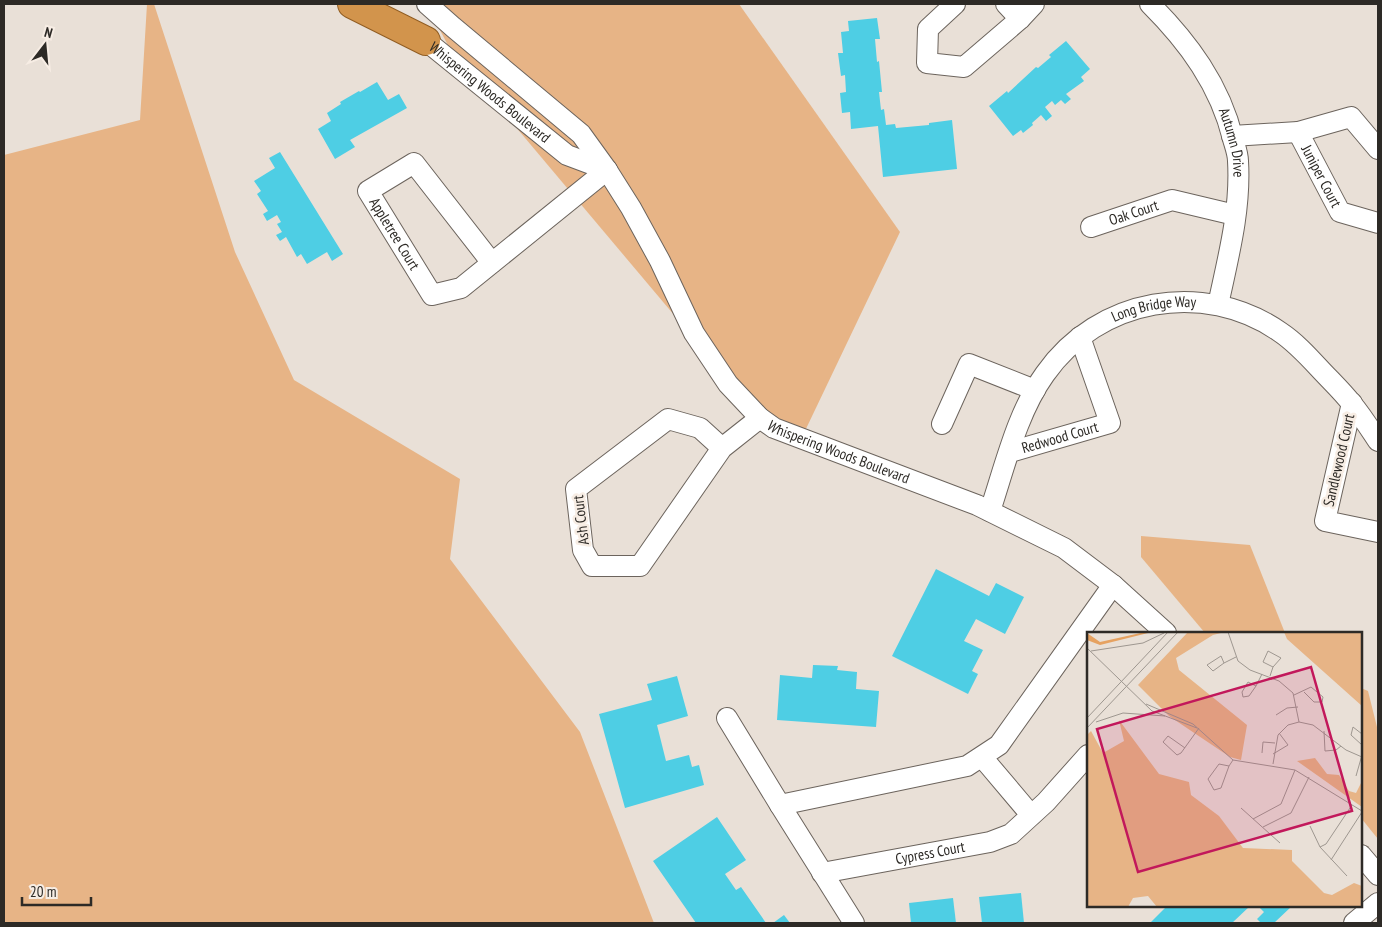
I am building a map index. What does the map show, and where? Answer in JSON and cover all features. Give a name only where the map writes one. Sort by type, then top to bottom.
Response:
[{"type":"highway","points":[[352,4],[426,41]]},
{"type":"street","name":"Whispering Woods Boulevard","points":[[379,4],[567,155],[607,170]]},
{"type":"street","name":"Whispering Woods Boulevard","points":[[427,4],[581,134],[631,208],[660,260],[694,333],[728,384],[760,418],[774,428],[977,505],[1064,548],[1113,584],[1165,632]]},
{"type":"street","points":[[956,4],[928,29],[927,63],[964,67],[1020,19],[1034,4]]},
{"type":"street","points":[[1006,4],[1020,19]]},
{"type":"street","name":"Autumn Drive","points":[[1150,4],[1170,24],[1195,55],[1216,89],[1230,122],[1238,160],[1238,195],[1231,247],[1218,305]]},
{"type":"street","name":"Juniper Court","points":[[1232,136],[1298,132],[1351,117],[1378,149]]},
{"type":"street","name":"Juniper Court","points":[[1298,132],[1340,212],[1378,223]]},
{"type":"street","name":"Appletree Court","points":[[492,263],[414,163],[368,191],[432,294],[461,288],[492,263],[607,170]]},
{"type":"street","name":"Oak Court","points":[[1091,227],[1172,200],[1235,215]]},
{"type":"street","name":"Long Bridge Way","points":[[990,511],[1021,417],[1035,390],[1055,360],[1080,337],[1111,318],[1144,306],[1179,301],[1218,305],[1249,314],[1280,331],[1299,347],[1352,403],[1378,441]]},
{"type":"street","name":"Redwood Court","points":[[1010,452],[1110,423],[1080,337]]},
{"type":"street","points":[[942,424],[969,364],[1035,390]]},
{"type":"street","name":"Sandlewood Court","points":[[1352,403],[1325,520],[1378,532]]},
{"type":"street","name":"Ash Court","points":[[722,448],[700,428],[668,419],[576,489],[583,550],[592,566],[640,566],[722,448],[760,418]]},
{"type":"street","points":[[780,805],[967,766],[982,757],[999,745],[1113,584]]},
{"type":"street","points":[[727,718],[854,923]]},
{"type":"street","name":"Cypress Court","points":[[822,873],[990,842],[1011,834],[1046,802],[1087,756]]},
{"type":"street","points":[[982,757],[1031,815]]},
{"type":"street","points":[[1362,856],[1378,875]]},
{"type":"street","points":[[1354,923],[1378,903]]},
{"type":"shaded area","points":[[147,4],[154,4],[235,252],[294,380],[460,479],[450,559],[580,732],[654,923],[4,923],[4,155],[140,120]]},
{"type":"shaded area","points":[[426,4],[739,4],[900,232],[804,433],[744,398],[450,49]]},
{"type":"shaded area","points":[[1141,536],[1250,545],[1285,632],[1204,632],[1141,557]]},
{"type":"shaded area","points":[[1362,688],[1368,691],[1378,731],[1378,839],[1362,819]]},
{"type":"building","points":[[877,18],[880,39],[875,39],[882,92],[879,92],[881,110],[884,109],[886,125],[895,124],[896,128],[929,125],[929,123],[952,120],[957,169],[883,177],[878,126],[851,129],[850,112],[842,113],[840,93],[846,92],[845,75],[841,76],[838,53],[843,53],[841,32],[849,31],[848,21]]},
{"type":"building","points":[[1066,41],[1090,69],[1081,77],[1084,81],[1066,94],[1071,99],[1065,104],[1061,100],[1055,105],[1052,101],[1045,107],[1052,116],[1046,121],[1041,115],[1023,133],[1021,130],[1013,136],[989,106],[1007,91],[1008,93],[1036,67],[1038,68],[1051,57],[1049,55]]},
{"type":"building","points":[[377,82],[388,100],[399,94],[407,108],[350,140],[355,147],[335,159],[318,129],[331,121],[327,113],[341,104],[340,102]]},
{"type":"building","points":[[280,152],[343,254],[332,261],[327,252],[307,264],[301,254],[297,257],[286,237],[280,241],[276,235],[282,232],[277,224],[281,222],[277,215],[267,221],[263,214],[268,211],[257,194],[261,191],[254,181],[275,168],[269,158]]},
{"type":"building","points":[[936,569],[989,596],[996,583],[1024,597],[1005,634],[976,619],[964,641],[983,650],[972,671],[978,674],[968,694],[892,656]]},
{"type":"building","points":[[813,665],[838,666],[837,670],[857,672],[856,689],[879,691],[876,727],[777,720],[780,675],[812,678]]},
{"type":"building","points":[[677,676],[688,716],[657,725],[666,761],[689,755],[692,767],[699,765],[704,785],[625,808],[599,714],[652,700],[647,684]]},
{"type":"building","points":[[717,817],[746,860],[725,874],[736,890],[741,887],[766,923],[696,923],[653,861]]},
{"type":"building","points":[[1021,893],[1024,923],[982,923],[979,897]]},
{"type":"building","points":[[953,898],[956,923],[911,923],[909,903]]},
{"type":"building","points":[[1166,907],[1249,907],[1232,923],[1150,923]]},
{"type":"building","points":[[1259,907],[1291,907],[1274,923],[1261,923],[1257,919],[1264,912]]},
{"type":"building","points":[[784,915],[790,923],[773,923]]}]
